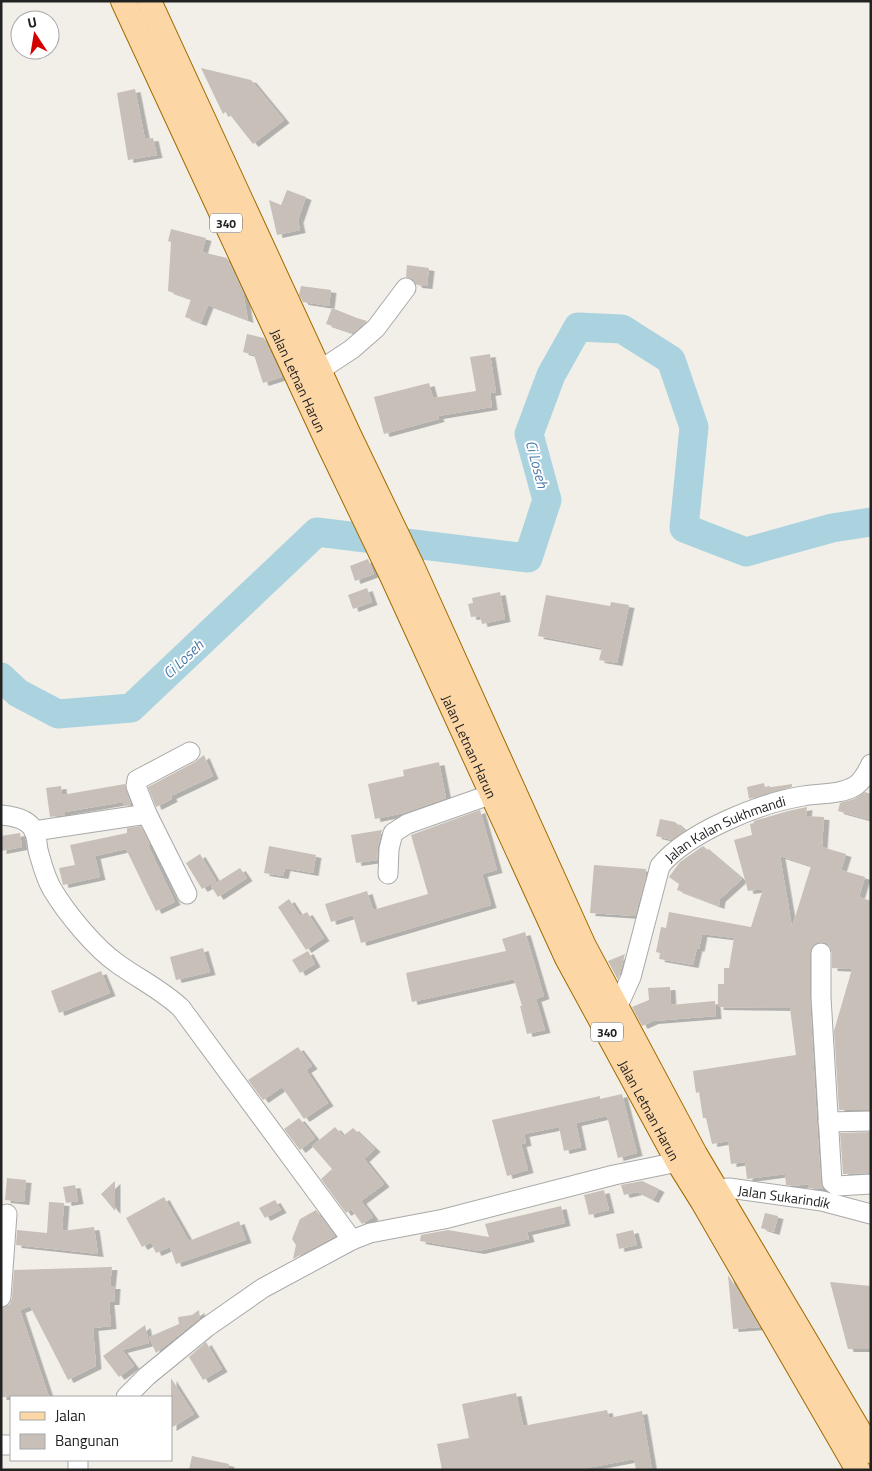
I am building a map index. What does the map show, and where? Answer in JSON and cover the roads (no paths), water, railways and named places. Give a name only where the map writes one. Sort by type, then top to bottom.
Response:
[{"type":"main road","name":"Jalan Letnan Harun","points":[[123,1],[310,377]]},
{"type":"main road","name":"Jalan Letnan Harun","points":[[149,1],[310,377],[339,440],[584,946],[617,1008],[686,1158]]},
{"type":"main road","name":"Jalan Letnan Harun","points":[[402,571],[492,794],[567,958],[686,1158],[871,1451]]},
{"type":"main road","name":"Jalan Letnan Harun","points":[[706,1190],[858,1470]]},
{"type":"street","points":[[310,377],[352,349],[376,328],[406,288]]},
{"type":"street","points":[[187,894],[147,814],[136,786],[137,780],[190,752]]},
{"type":"street","name":"Jalan Kalan Sukhmandi","points":[[617,1008],[631,977],[660,866],[668,857],[684,845],[717,826],[756,809],[802,796],[834,793],[857,785],[862,781],[871,764]]},
{"type":"street","points":[[388,874],[392,833],[407,824],[492,794]]},
{"type":"street","points":[[34,830],[147,814]]},
{"type":"street","points":[[1,815],[19,818],[34,830],[45,874],[59,900],[107,956],[169,997],[181,1008],[352,1240]]},
{"type":"street","points":[[821,953],[821,997],[832,1182],[837,1186],[871,1184]]},
{"type":"street","points":[[828,1122],[871,1121]]},
{"type":"street","points":[[127,1396],[147,1376],[207,1327],[263,1288],[352,1240],[370,1233],[444,1218],[686,1158]]},
{"type":"street","name":"Jalan Sukarindik","points":[[706,1190],[729,1188],[822,1202],[871,1214]]},
{"type":"street","points":[[1,1297],[7,1214]]},
{"type":"waterway","name":"Ci Loseh","points":[[1,677],[18,693],[58,714],[131,708],[317,532],[528,558],[547,500],[529,434],[551,375],[578,327],[622,329],[671,360],[694,427],[684,528],[746,552],[832,528],[871,522]]}]
